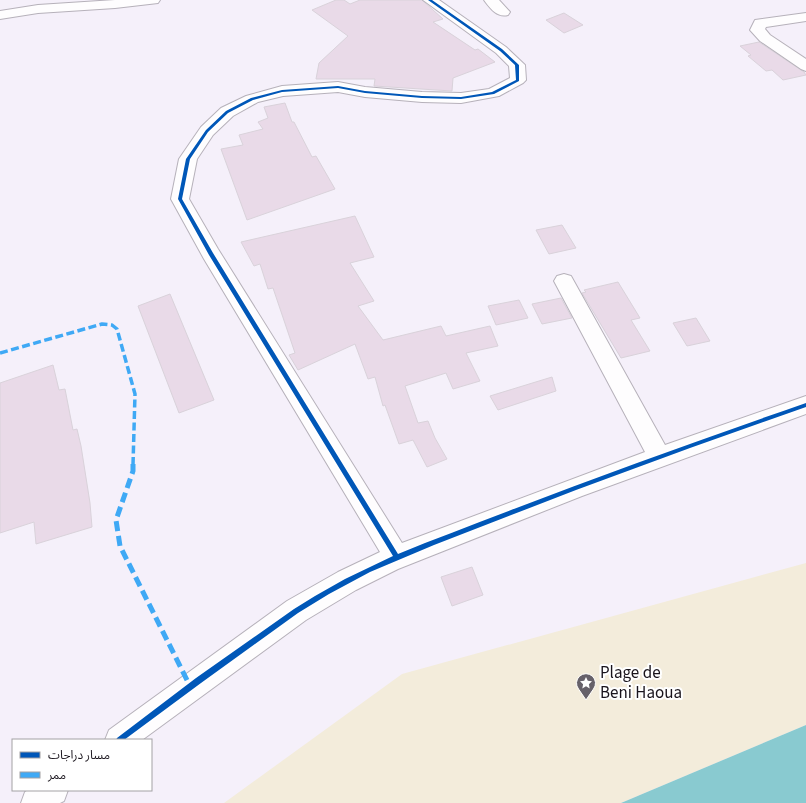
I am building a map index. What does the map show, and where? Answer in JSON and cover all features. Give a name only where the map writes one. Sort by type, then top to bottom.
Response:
[{"type":"street","points":[[0,15],[24,11],[117,5],[153,0]]},
{"type":"street","points":[[397,557],[211,254],[180,199],[188,159],[207,131],[227,112],[252,99],[282,91],[338,87],[365,92],[422,98],[461,98],[493,92],[518,80],[517,65],[502,50],[430,0]]},
{"type":"street","points":[[491,0],[503,12]]},
{"type":"street","points":[[806,17],[760,23],[757,30],[764,38],[806,66]]},
{"type":"street","points":[[564,281],[659,456]]},
{"type":"street","points":[[120,739],[190,686],[293,613],[332,589],[397,557],[659,456],[806,405]]},
{"type":"street","points":[[36,803],[52,791]]},
{"type":"sand","name":"Plage de Beni Haoua","points":[[806,563],[806,725],[621,803],[224,803],[402,674]]},
{"type":"water","points":[[806,725],[806,803],[621,803]]},
{"type":"building","points":[[336,0],[344,0],[350,4],[360,0],[422,0],[443,19],[433,22],[475,50],[478,49],[495,62],[453,78],[452,91],[374,86],[375,79],[316,79],[319,63],[348,36],[312,10]]},
{"type":"building","points":[[564,13],[583,25],[564,33],[546,20]]},
{"type":"building","points":[[759,42],[804,72],[806,75],[783,80],[772,70],[766,71],[748,56],[751,55],[740,46]]},
{"type":"building","points":[[285,103],[292,122],[294,122],[312,157],[316,156],[335,189],[247,220],[221,149],[243,145],[239,135],[263,129],[258,122],[268,118],[264,107]]},
{"type":"building","points":[[355,216],[374,257],[350,263],[374,301],[358,306],[383,340],[441,326],[446,336],[490,326],[498,346],[466,353],[480,381],[453,389],[446,373],[405,386],[418,423],[428,421],[435,438],[447,459],[427,467],[413,440],[399,444],[385,405],[383,406],[375,377],[368,379],[355,344],[298,370],[289,355],[295,353],[273,288],[268,289],[260,264],[254,266],[241,242]]},
{"type":"building","points":[[562,225],[576,248],[549,254],[536,230]]},
{"type":"building","points":[[618,282],[640,318],[631,320],[650,351],[621,358],[582,293],[586,292],[584,290]]},
{"type":"building","points":[[170,294],[214,400],[179,413],[138,306]]},
{"type":"building","points":[[561,298],[572,318],[542,324],[532,304]]},
{"type":"building","points":[[519,300],[528,318],[496,325],[488,306]]},
{"type":"building","points":[[696,318],[710,341],[687,346],[673,323]]},
{"type":"building","points":[[53,365],[59,390],[65,389],[73,430],[77,429],[90,503],[92,527],[36,544],[34,522],[0,533],[0,383]]},
{"type":"building","points":[[552,377],[556,391],[498,410],[490,396]]},
{"type":"building","points":[[472,567],[483,595],[452,606],[441,577]]},
{"type":"marked path","points":[[0,353],[102,324],[112,325],[117,329],[135,394],[133,471],[116,520],[120,546],[190,686]]},
{"type":"cycle path","points":[[397,557],[211,254],[180,199],[188,159],[207,131],[227,112],[252,99],[282,91],[338,87],[365,92],[422,97],[461,98],[493,93],[518,80],[517,65],[501,50],[430,0]]},
{"type":"cycle path","points":[[120,739],[199,680],[296,611],[368,570],[432,543],[574,489],[689,446],[806,405]]},
{"type":"place","name":"Plage de Beni Haoua","points":[[586,700]]}]
